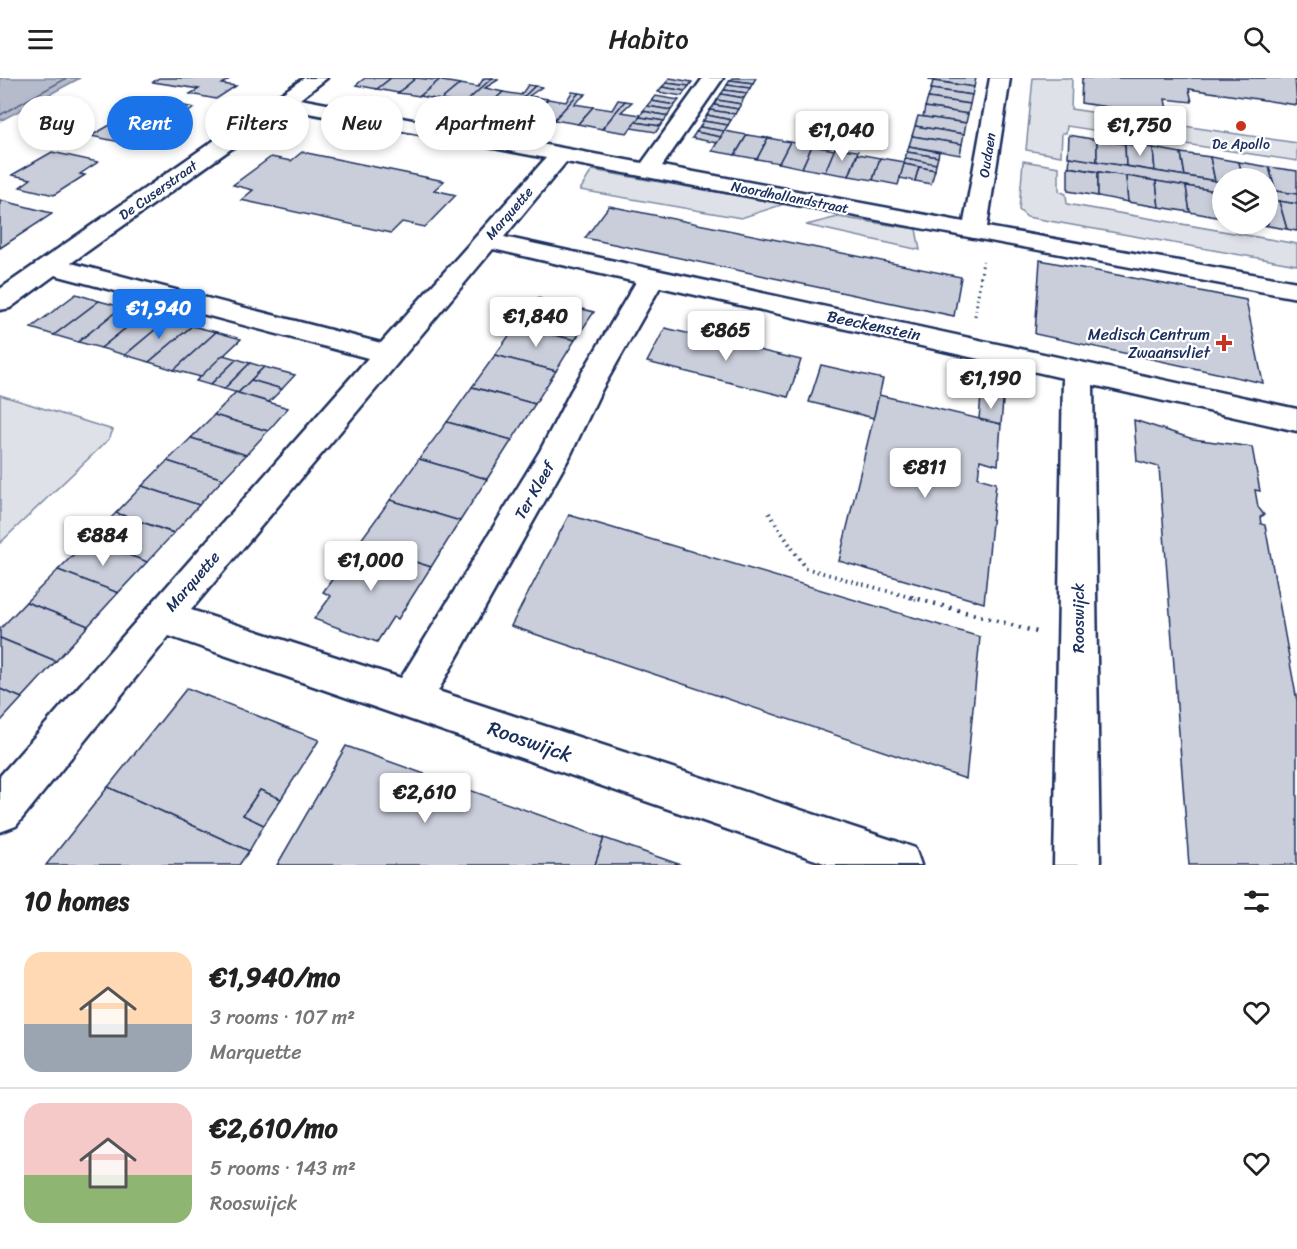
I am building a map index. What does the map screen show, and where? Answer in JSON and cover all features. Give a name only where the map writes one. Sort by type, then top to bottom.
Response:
[{"type":"street","name":"De Cuserstraat","points":[[292,96],[317,78]]},
{"type":"street","points":[[648,170],[712,78]]},
{"type":"street","name":"Oudaen","points":[[980,233],[1000,78]]},
{"type":"street","name":"Noordhollandstraat","points":[[309,107],[1297,290]]},
{"type":"street","name":"De Cuserstraat","points":[[0,302],[216,150]]},
{"type":"street","name":"Marquette","points":[[0,810],[162,617],[561,154]]},
{"type":"street","name":"Beeckenstein","points":[[485,240],[1297,420]]},
{"type":"street","points":[[51,266],[387,354]]},
{"type":"street","name":"Ter Kleef","points":[[410,701],[554,456],[586,391],[653,276]]},
{"type":"street","name":"Rooswijck","points":[[1077,865],[1078,370]]},
{"type":"street","name":"Rooswijck","points":[[162,617],[898,865]]},
{"type":"path","points":[[970,346],[980,233]]},
{"type":"path","points":[[769,513],[805,568],[1078,643]]},
{"type":"shaded area","points":[[1033,78],[1072,78],[1071,109],[1297,143],[1297,161],[1067,126],[1066,133],[1062,133],[1061,156],[1026,150]]},
{"type":"shaded area","points":[[1023,161],[1059,167],[1059,191],[1066,194],[1067,204],[1212,229],[1212,234],[1240,234],[1297,244],[1297,265],[1027,217],[1019,210]]},
{"type":"shaded area","points":[[592,170],[784,204],[741,218],[580,190]]},
{"type":"shaded area","points":[[838,217],[916,229],[920,250],[806,225]]},
{"type":"shaded area","points":[[0,395],[113,430],[109,439],[0,543]]},
{"type":"water","points":[[0,78],[80,78],[47,96],[18,96],[18,111],[0,121]]},
{"type":"building","points":[[159,78],[231,78],[222,84],[236,86],[221,96],[205,97],[190,94],[199,89],[153,82]]},
{"type":"building","points":[[365,78],[391,78],[377,89],[356,85]]},
{"type":"building","points":[[391,78],[416,78],[398,93],[377,89]]},
{"type":"building","points":[[416,78],[435,80],[442,78],[420,96],[398,93]]},
{"type":"building","points":[[442,78],[446,78],[442,81],[460,84],[446,96],[420,96]]},
{"type":"building","points":[[484,78],[492,78],[473,96],[446,96],[460,84],[478,87]]},
{"type":"building","points":[[492,78],[498,80],[485,88],[503,92],[499,96],[473,96]]},
{"type":"building","points":[[669,78],[692,82],[689,86],[666,83]]},
{"type":"building","points":[[732,78],[756,78],[753,83],[730,80]]},
{"type":"building","points":[[929,78],[976,78],[974,87],[929,80]]},
{"type":"building","points":[[1082,78],[1295,78],[1297,105],[1189,89],[1192,102],[1165,99],[1168,116],[1081,103]]},
{"type":"building","points":[[730,80],[753,83],[750,88],[727,85]]},
{"type":"building","points":[[933,81],[974,87],[972,95],[931,89]]},
{"type":"building","points":[[666,83],[689,86],[685,91],[662,87]]},
{"type":"building","points":[[528,85],[535,86],[525,96],[499,96],[503,92],[521,95]]},
{"type":"building","points":[[727,85],[750,88],[747,93],[724,90]]},
{"type":"building","points":[[535,86],[542,87],[529,96],[525,96]]},
{"type":"building","points":[[662,87],[685,91],[682,96],[658,92]]},
{"type":"building","points":[[931,89],[972,95],[970,104],[928,98]]},
{"type":"building","points":[[724,90],[747,93],[744,98],[721,94]]},
{"type":"building","points":[[572,92],[579,93],[556,118],[556,100],[566,102]]},
{"type":"building","points":[[579,93],[586,94],[574,104],[593,107],[578,124],[556,120]]},
{"type":"building","points":[[721,94],[744,98],[741,104],[717,100]]},
{"type":"building","points":[[655,96],[679,100],[675,105],[651,101]]},
{"type":"building","points":[[928,98],[970,104],[968,114],[925,107]]},
{"type":"building","points":[[618,100],[625,101],[602,129],[578,124],[593,107],[612,110]]},
{"type":"building","points":[[717,100],[741,104],[738,109],[714,105]]},
{"type":"building","points":[[625,101],[632,102],[621,112],[641,115],[627,133],[602,129]]},
{"type":"building","points":[[651,101],[675,105],[671,110],[647,106]]},
{"type":"building","points":[[714,105],[738,109],[735,114],[710,110]]},
{"type":"building","points":[[647,106],[671,110],[668,116],[643,111]]},
{"type":"building","points":[[925,107],[968,114],[966,123],[923,117]]},
{"type":"building","points":[[710,110],[735,114],[731,120],[707,115]]},
{"type":"building","points":[[643,111],[668,116],[664,121],[640,117]]},
{"type":"building","points":[[707,115],[731,120],[728,125],[703,121]]},
{"type":"building","points":[[918,116],[966,123],[964,134],[915,126]]},
{"type":"building","points":[[640,117],[664,121],[660,126],[635,122]]},
{"type":"building","points":[[703,121],[728,125],[724,131],[700,127]]},
{"type":"building","points":[[635,122],[660,126],[656,132],[631,128]]},
{"type":"building","points":[[915,126],[964,134],[962,144],[912,136]]},
{"type":"building","points":[[107,127],[107,139],[95,137],[95,134]]},
{"type":"building","points":[[700,127],[724,131],[721,137],[696,132]]},
{"type":"building","points":[[724,131],[747,135],[735,155],[712,151]]},
{"type":"building","points":[[696,132],[721,137],[717,143],[692,138]]},
{"type":"building","points":[[747,135],[768,138],[757,159],[735,155]]},
{"type":"building","points":[[1069,135],[1097,140],[1097,162],[1068,157]]},
{"type":"building","points":[[912,136],[962,144],[960,155],[909,146]]},
{"type":"building","points":[[768,138],[790,142],[779,163],[757,159]]},
{"type":"building","points":[[1097,140],[1125,144],[1126,166],[1097,162]]},
{"type":"building","points":[[790,142],[812,146],[802,168],[779,163]]},
{"type":"building","points":[[1125,144],[1153,148],[1155,171],[1126,166]]},
{"type":"building","points":[[812,146],[835,150],[825,172],[802,168]]},
{"type":"building","points":[[909,146],[939,152],[938,157],[907,152]]},
{"type":"building","points":[[835,148],[858,151],[849,176],[825,172]]},
{"type":"building","points":[[1153,148],[1181,153],[1185,176],[1155,171]]},
{"type":"building","points":[[52,152],[98,162],[80,174],[85,175],[54,195],[20,187],[31,179],[12,175]]},
{"type":"building","points":[[302,152],[444,181],[434,190],[456,195],[425,227],[402,222],[391,233],[241,200],[253,190],[233,185],[271,157],[291,161]]},
{"type":"building","points":[[907,152],[938,157],[936,164],[905,158]]},
{"type":"building","points":[[1181,153],[1210,157],[1212,180],[1185,176]]},
{"type":"building","points":[[858,154],[880,158],[873,180],[849,176]]},
{"type":"building","points":[[1070,157],[1212,180],[1212,190],[1069,167]]},
{"type":"building","points":[[1210,157],[1239,162],[1240,168],[1212,168]]},
{"type":"building","points":[[880,158],[905,162],[898,185],[873,180]]},
{"type":"building","points":[[905,158],[936,164],[935,170],[904,164]]},
{"type":"building","points":[[1239,162],[1269,168],[1240,168]]},
{"type":"building","points":[[904,164],[919,167],[915,181],[900,178]]},
{"type":"building","points":[[919,167],[935,170],[931,184],[915,181]]},
{"type":"building","points":[[1068,167],[1098,172],[1098,196],[1068,191]]},
{"type":"building","points":[[1278,168],[1297,171],[1297,194],[1278,191]]},
{"type":"building","points":[[1098,172],[1126,176],[1128,202],[1098,196]]},
{"type":"building","points":[[1126,176],[1156,181],[1159,207],[1128,202]]},
{"type":"building","points":[[1156,181],[1186,186],[1190,212],[1159,207]]},
{"type":"building","points":[[1186,186],[1212,190],[1212,216],[1190,212]]},
{"type":"building","points":[[1278,191],[1297,194],[1297,204],[1278,201]]},
{"type":"building","points":[[0,200],[51,213],[52,214],[0,248]]},
{"type":"building","points":[[1278,201],[1279,201],[1287,229],[1278,228]]},
{"type":"building","points":[[1279,201],[1297,204],[1297,231],[1287,229]]},
{"type":"building","points":[[609,206],[961,277],[954,316],[585,238]]},
{"type":"building","points":[[1040,260],[1246,300],[1263,383],[1035,334]]},
{"type":"building","points":[[76,294],[99,301],[54,335],[31,328]]},
{"type":"building","points":[[537,298],[594,312],[575,340],[516,326]]},
{"type":"building","points":[[99,301],[122,307],[78,342],[54,335]]},
{"type":"building","points":[[122,307],[145,313],[101,348],[78,342]]},
{"type":"building","points":[[145,313],[168,319],[125,355],[101,348]]},
{"type":"building","points":[[168,319],[192,326],[149,362],[125,355]]},
{"type":"building","points":[[192,326],[216,332],[174,370],[149,362]]},
{"type":"building","points":[[516,326],[575,340],[556,371],[495,355]]},
{"type":"building","points":[[665,328],[801,360],[788,397],[647,362]]},
{"type":"building","points":[[216,332],[241,339],[201,377],[174,370]]},
{"type":"building","points":[[223,355],[237,359],[210,385],[196,381]]},
{"type":"building","points":[[495,355],[556,371],[535,404],[472,387]]},
{"type":"building","points":[[237,359],[250,363],[224,389],[210,385]]},
{"type":"building","points":[[250,363],[264,367],[238,393],[224,389]]},
{"type":"building","points":[[821,365],[883,379],[874,418],[809,402]]},
{"type":"building","points":[[264,367],[295,375],[282,389],[251,380]]},
{"type":"building","points":[[251,380],[282,389],[269,402],[238,393]]},
{"type":"building","points":[[472,387],[535,404],[512,440],[447,422]]},
{"type":"building","points":[[236,392],[288,408],[268,431],[214,415]]},
{"type":"building","points":[[879,395],[1001,424],[998,465],[980,460],[978,478],[996,483],[984,603],[839,561]]},
{"type":"building","points":[[981,396],[1003,401],[1001,424],[979,419]]},
{"type":"building","points":[[214,415],[268,431],[246,455],[191,438]]},
{"type":"building","points":[[1134,420],[1193,439],[1252,447],[1260,491],[1255,490],[1258,507],[1264,515],[1260,517],[1261,524],[1265,525],[1297,701],[1297,865],[1189,865],[1159,467],[1137,461]]},
{"type":"building","points":[[447,422],[512,440],[487,479],[419,459]]},
{"type":"building","points":[[191,438],[246,455],[223,479],[167,461]]},
{"type":"building","points":[[419,459],[487,479],[460,521],[390,500]]},
{"type":"building","points":[[167,461],[223,479],[199,505],[142,486]]},
{"type":"building","points":[[142,486],[199,505],[174,533],[116,513]]},
{"type":"building","points":[[390,500],[460,521],[431,567],[358,544]]},
{"type":"building","points":[[116,513],[174,533],[147,562],[87,541]]},
{"type":"building","points":[[569,515],[980,637],[966,779],[511,626]]},
{"type":"building","points":[[87,541],[147,562],[118,593],[58,570]]},
{"type":"building","points":[[358,544],[431,567],[398,619],[393,617],[377,642],[314,619],[331,596],[323,592]]},
{"type":"building","points":[[58,570],[118,593],[88,626],[26,602]]},
{"type":"building","points":[[26,602],[88,626],[56,661],[0,638],[0,629]]},
{"type":"building","points":[[0,638],[56,661],[22,698],[0,689]]},
{"type":"building","points":[[187,688],[319,740],[281,799],[260,790],[243,815],[264,825],[249,851],[108,787]]},
{"type":"building","points":[[0,689],[22,698],[0,722]]},
{"type":"building","points":[[346,746],[604,838],[595,865],[277,865]]},
{"type":"building","points":[[108,787],[249,851],[239,865],[46,865]]},
{"type":"building","points":[[260,790],[281,799],[264,825],[243,815]]},
{"type":"building","points":[[604,838],[681,865],[595,865]]},
{"type":"place","name":"De Apollo","points":[[1241,126]]},
{"type":"place","name":"Medisch Centrum Zwaansvliet","points":[[1224,343]]}]
